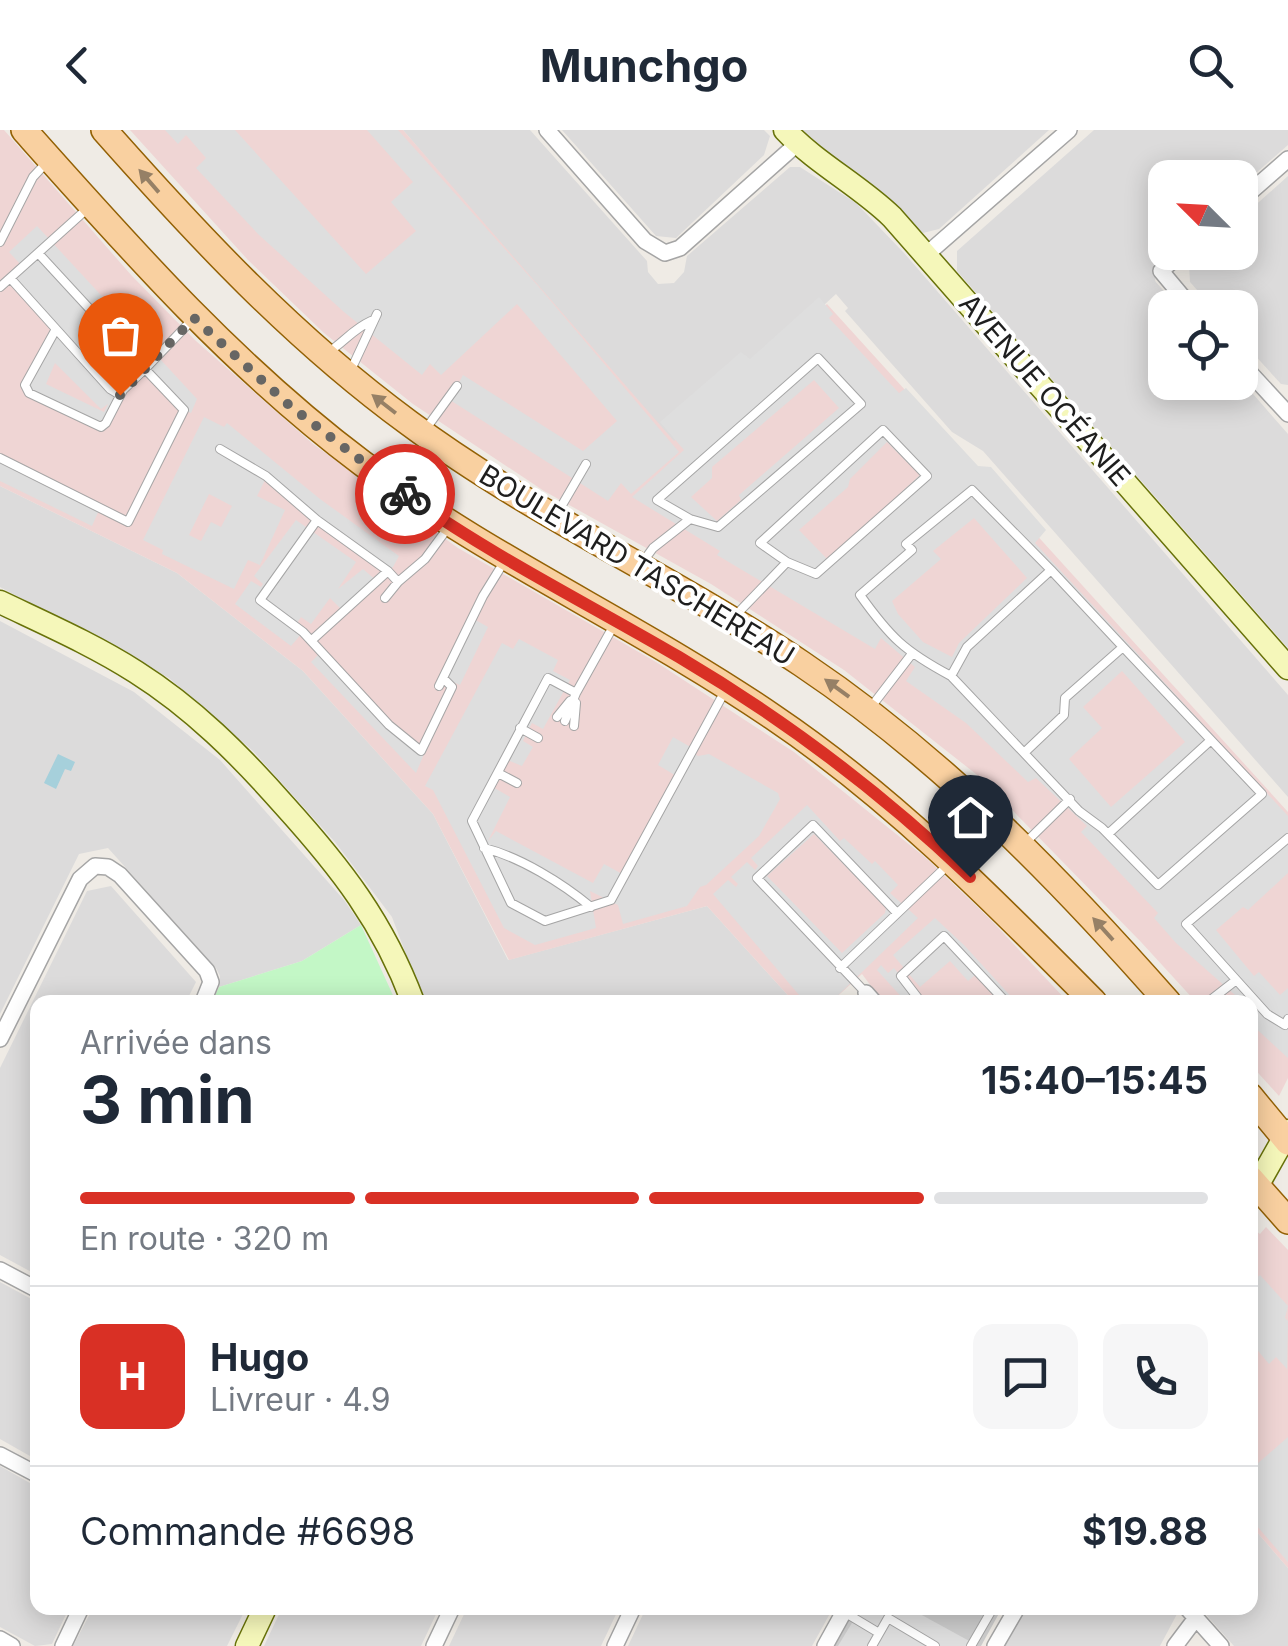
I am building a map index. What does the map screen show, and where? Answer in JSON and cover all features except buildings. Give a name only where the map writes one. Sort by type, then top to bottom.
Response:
[{"type":"main road","name":"BOULEVARD TASCHEREAU","points":[[24,130],[194,318],[290,406],[450,525],[728,687],[837,764],[953,861],[1087,995]]},
{"type":"main road","name":"BOULEVARD TASCHEREAU","points":[[104,130],[208,246],[348,376],[423,434],[555,518],[733,619],[867,711],[940,770],[1023,846],[1161,995]]},
{"type":"main road","points":[[1258,1105],[1287,1136]]},
{"type":"main road","points":[[1258,1194],[1288,1221]]},
{"type":"street","points":[[546,130],[644,241],[664,253],[686,243],[791,137]]},
{"type":"street","points":[[926,255],[1068,130]]},
{"type":"street","name":"AVENUE OCÉANIE","points":[[791,137],[877,203],[926,255],[1288,668]]},
{"type":"street","points":[[1258,185],[1288,158]]},
{"type":"street","points":[[1163,270],[1176,290]]},
{"type":"street","points":[[1258,382],[1288,414]]},
{"type":"street","points":[[0,602],[121,662],[172,697],[227,744],[345,874],[384,935],[410,995]]},
{"type":"street","points":[[0,1040],[80,879],[95,866],[108,867],[120,875],[207,971],[211,982],[206,995]]},
{"type":"street","points":[[1258,1179],[1287,1136]]},
{"type":"street","points":[[0,1270],[30,1286]]},
{"type":"street","points":[[0,1455],[30,1471]]},
{"type":"street","points":[[62,1646],[77,1615]]},
{"type":"street","points":[[246,1646],[262,1615]]},
{"type":"street","points":[[434,1646],[449,1615]]},
{"type":"street","points":[[615,1646],[630,1615]]},
{"type":"street","points":[[825,1646],[842,1615]]},
{"type":"street","points":[[995,1646],[1013,1615]]},
{"type":"street","points":[[1175,1646],[1191,1615]]},
{"type":"street","points":[[1194,1615],[1222,1646]]},
{"type":"street","points":[[0,1639],[12,1646]]},
{"type":"lane","points":[[0,242],[32,177],[50,160]]},
{"type":"lane","points":[[0,286],[90,206]]},
{"type":"lane","points":[[0,458],[128,522],[184,410],[38,253]]},
{"type":"lane","points":[[10,279],[110,389],[120,395]]},
{"type":"lane","points":[[324,355],[374,317],[348,376]]},
{"type":"lane","points":[[56,330],[25,385],[26,391],[96,427],[106,423],[120,395],[194,318]]},
{"type":"lane","points":[[818,358],[861,404],[718,527],[690,519],[656,500],[818,358]]},
{"type":"lane","points":[[423,434],[458,386]]},
{"type":"lane","points":[[883,430],[927,476],[816,574],[787,562],[760,542],[883,430]]},
{"type":"lane","points":[[220,449],[266,476],[398,582]]},
{"type":"lane","points":[[555,518],[586,464]]},
{"type":"lane","points":[[972,490],[1123,647],[1262,794],[1158,885],[951,676],[910,655],[887,633],[860,595],[912,550],[906,544],[972,490]]},
{"type":"lane","points":[[640,566],[653,548],[690,519]]},
{"type":"lane","points":[[317,520],[260,600],[312,640],[389,725],[421,751],[452,687],[441,682],[482,596],[506,560]]},
{"type":"lane","points":[[385,598],[425,560],[450,525]]},
{"type":"lane","points":[[733,619],[787,562]]},
{"type":"lane","points":[[951,676],[968,647],[1051,570]]},
{"type":"lane","points":[[312,640],[388,571]]},
{"type":"lane","points":[[576,694],[565,721],[616,622]]},
{"type":"lane","points":[[1025,752],[1064,715],[1065,698],[1123,647]]},
{"type":"lane","points":[[867,711],[910,655]]},
{"type":"lane","points":[[576,694],[548,678],[472,821],[512,903],[545,921],[612,900],[728,687]]},
{"type":"lane","points":[[520,728],[538,738]]},
{"type":"lane","points":[[1108,834],[1211,740]]},
{"type":"lane","points":[[498,773],[517,784]]},
{"type":"lane","points":[[1023,846],[1070,799]]},
{"type":"lane","points":[[867,995],[757,878],[813,825],[898,912]]},
{"type":"lane","points":[[1249,995],[1186,924],[1288,838]]},
{"type":"lane","points":[[484,848],[499,852],[576,894],[591,907]]},
{"type":"lane","points":[[840,968],[953,861]]},
{"type":"lane","points":[[916,995],[901,976],[944,936],[999,995]]},
{"type":"lane","points":[[971,984],[980,976]]},
{"type":"lane","points":[[1217,995],[1235,980]]},
{"type":"lane","points":[[1258,1004],[1284,1025],[1288,1019]]},
{"type":"lane","points":[[852,1615],[879,1633]]},
{"type":"lane","points":[[971,1646],[989,1615]]},
{"type":"lane","points":[[872,1646],[888,1618],[935,1646]]},
{"type":"shaded area","points":[[0,130],[4,130],[132,276],[196,341],[313,444],[458,548],[656,662],[794,752],[926,858],[1061,995],[878,995],[862,974],[839,995],[788,995],[707,906],[509,960],[433,814],[303,671],[177,573],[0,486]]},
{"type":"shaded area","points":[[130,130],[403,130],[674,441],[827,304],[1288,812],[1288,1078],[1279,1096],[1258,1073],[1258,995],[1190,995],[981,778],[844,670],[711,584],[544,491],[413,404],[324,333],[248,260]]},
{"type":"shaded area","points":[[165,130],[235,130],[366,274],[416,231],[391,202],[413,182],[367,130],[398,130],[679,452],[631,494],[621,483],[608,501],[450,400],[463,375],[583,451],[617,421],[517,304],[441,375],[430,364],[422,375],[344,312],[258,234],[196,168],[206,158],[186,135],[178,144]]},
{"type":"shaded area","points":[[403,130],[530,130],[647,261],[648,272],[658,284],[674,283],[684,272],[687,256],[790,167],[800,167],[856,203],[904,253],[1288,695],[1288,797],[983,451],[952,432],[845,311],[848,308],[836,294],[672,444]]},
{"type":"shaded area","points":[[562,130],[764,130],[770,136],[764,155],[676,238],[656,236]]},
{"type":"shaded area","points":[[798,130],[1049,130],[939,229],[923,233],[872,185],[815,147]]},
{"type":"shaded area","points":[[1094,130],[1288,130],[1288,145],[1258,171],[1258,160],[1148,160],[1148,270],[1156,270],[1155,281],[1163,290],[1148,290],[1148,400],[1258,400],[1288,434],[1288,648],[957,271],[957,251]]},
{"type":"shaded area","points":[[1288,176],[1288,385],[1281,384],[1258,359],[1258,290],[1197,290],[1190,282],[1189,270],[1258,270],[1258,203]]},
{"type":"shaded area","points":[[37,226],[197,399],[191,413],[145,369],[123,390],[104,426],[26,391],[55,329],[11,279],[23,267],[9,252]],"holes":[[[55,363],[101,409],[108,404],[104,412],[46,384]]]},
{"type":"shaded area","points":[[819,297],[833,314],[829,318],[899,393],[906,388],[978,466],[991,467],[1046,530],[1035,543],[1288,816],[1288,873],[1248,910],[1243,907],[1216,930],[1254,976],[1259,972],[1280,995],[1288,988],[1288,1058],[1258,1030],[1258,995],[1235,995],[1176,943],[1154,918],[1158,913],[1081,832],[1087,826],[1036,778],[1028,782],[966,723],[906,681],[915,667],[881,638],[875,649],[717,555],[720,551],[632,497],[684,450],[660,422],[741,352],[750,359]],"holes":[[[814,380],[839,408],[739,495],[741,500],[717,521],[691,497],[712,478],[712,467]],[[887,442],[920,475],[828,560],[799,530],[848,487],[850,479]],[[974,518],[1027,578],[959,643],[952,657],[923,642],[898,614],[892,601],[941,559],[933,551]],[[1122,671],[1185,742],[1111,807],[1069,759],[1102,728],[1083,707]]]},
{"type":"shaded area","points":[[204,417],[224,427],[227,423],[320,499],[399,556],[388,571],[267,476],[257,496],[285,510],[260,565],[248,560],[234,589],[162,554],[163,550],[143,540]],"holes":[[[209,494],[232,506],[221,527],[211,522],[201,541],[189,535]]]},
{"type":"shaded area","points":[[0,458],[100,508],[92,526],[0,481]]},
{"type":"shaded area","points":[[0,486],[177,573],[303,671],[433,814],[508,960],[707,906],[788,995],[421,995],[392,917],[335,842],[253,751],[169,678],[0,587]]},
{"type":"shaded area","points":[[296,520],[356,562],[338,589],[363,569],[377,581],[343,611],[330,598],[311,624],[301,617],[295,626],[303,632],[291,646],[235,604],[251,581],[261,587],[263,584],[254,576]]},
{"type":"shaded area","points":[[472,618],[488,627],[460,685],[443,678]]},
{"type":"shaded area","points":[[0,621],[134,692],[220,760],[344,900],[361,925],[302,961],[219,987],[216,968],[108,848],[79,854],[0,1014]]},
{"type":"shaded area","points":[[519,639],[558,660],[553,671],[570,680],[543,729],[532,723],[523,741],[533,747],[522,766],[505,759],[491,786],[510,797],[488,841],[496,831],[593,883],[604,864],[624,875],[678,777],[658,765],[673,737],[694,749],[692,752],[698,756],[709,754],[778,793],[780,799],[759,836],[700,887],[687,906],[623,924],[618,905],[590,891],[596,928],[535,945],[504,928],[433,790],[425,786],[502,643],[513,649]]},
{"type":"shaded area","points":[[320,653],[389,725],[424,754],[416,773],[311,662]]},
{"type":"shaded area","points":[[807,805],[840,841],[844,838],[872,864],[875,861],[898,885],[890,893],[918,918],[838,995],[799,995],[713,894],[728,880],[736,887],[738,884],[731,877],[747,862],[755,870],[758,866],[751,858]],"holes":[[[814,834],[886,908],[842,953],[767,876]]]},
{"type":"shaded area","points":[[111,886],[196,982],[190,995],[36,995],[87,891]]},
{"type":"shaded area","points":[[935,918],[1010,995],[999,995],[978,973],[968,981],[950,961],[920,987],[893,955]]},
{"type":"shaded area","points":[[881,965],[888,973],[894,968],[915,995],[900,995],[877,970]]},
{"type":"shaded area","points":[[30,1007],[30,1271],[0,1255],[0,1068]]},
{"type":"shaded area","points":[[1266,1227],[1288,1250],[1288,1568],[1258,1533],[1258,1232]]},
{"type":"shaded area","points":[[1258,1277],[1288,1306],[1287,1369],[1276,1357],[1269,1364],[1258,1351]]},
{"type":"shaded area","points":[[0,1282],[30,1298],[30,1456],[0,1439]]},
{"type":"shaded area","points":[[1288,1437],[1288,1562],[1258,1527],[1258,1463]]},
{"type":"shaded area","points":[[0,1466],[30,1483],[30,1615],[66,1615],[52,1644],[35,1646],[0,1627]]},
{"type":"shaded area","points":[[1258,1533],[1288,1568],[1288,1646],[1234,1646],[1206,1615],[1258,1615]]},
{"type":"shaded area","points":[[89,1615],[242,1615],[227,1646],[73,1646]]},
{"type":"shaded area","points":[[279,1615],[436,1615],[421,1646],[264,1646]]},
{"type":"shaded area","points":[[464,1615],[616,1615],[601,1646],[449,1646]]},
{"type":"shaded area","points":[[643,1615],[829,1615],[812,1646],[628,1646]]},
{"type":"shaded area","points":[[851,1615],[998,1615],[981,1646],[835,1646]]},
{"type":"shaded area","points":[[857,1615],[922,1615],[973,1643],[971,1646],[838,1646]]},
{"type":"shaded area","points":[[1022,1615],[1176,1615],[1160,1646],[1004,1646]]},
{"type":"green space","points":[[361,925],[393,995],[215,995],[219,987],[302,961]]},
{"type":"water","points":[[58,754],[75,762],[71,771],[65,769],[56,789],[44,783]]},
{"type":"way so far","points":[[120,395],[194,318],[290,406],[405,494]]},
{"type":"route","points":[[405,494],[493,552],[680,657],[776,718],[897,812],[970,877]]}]
